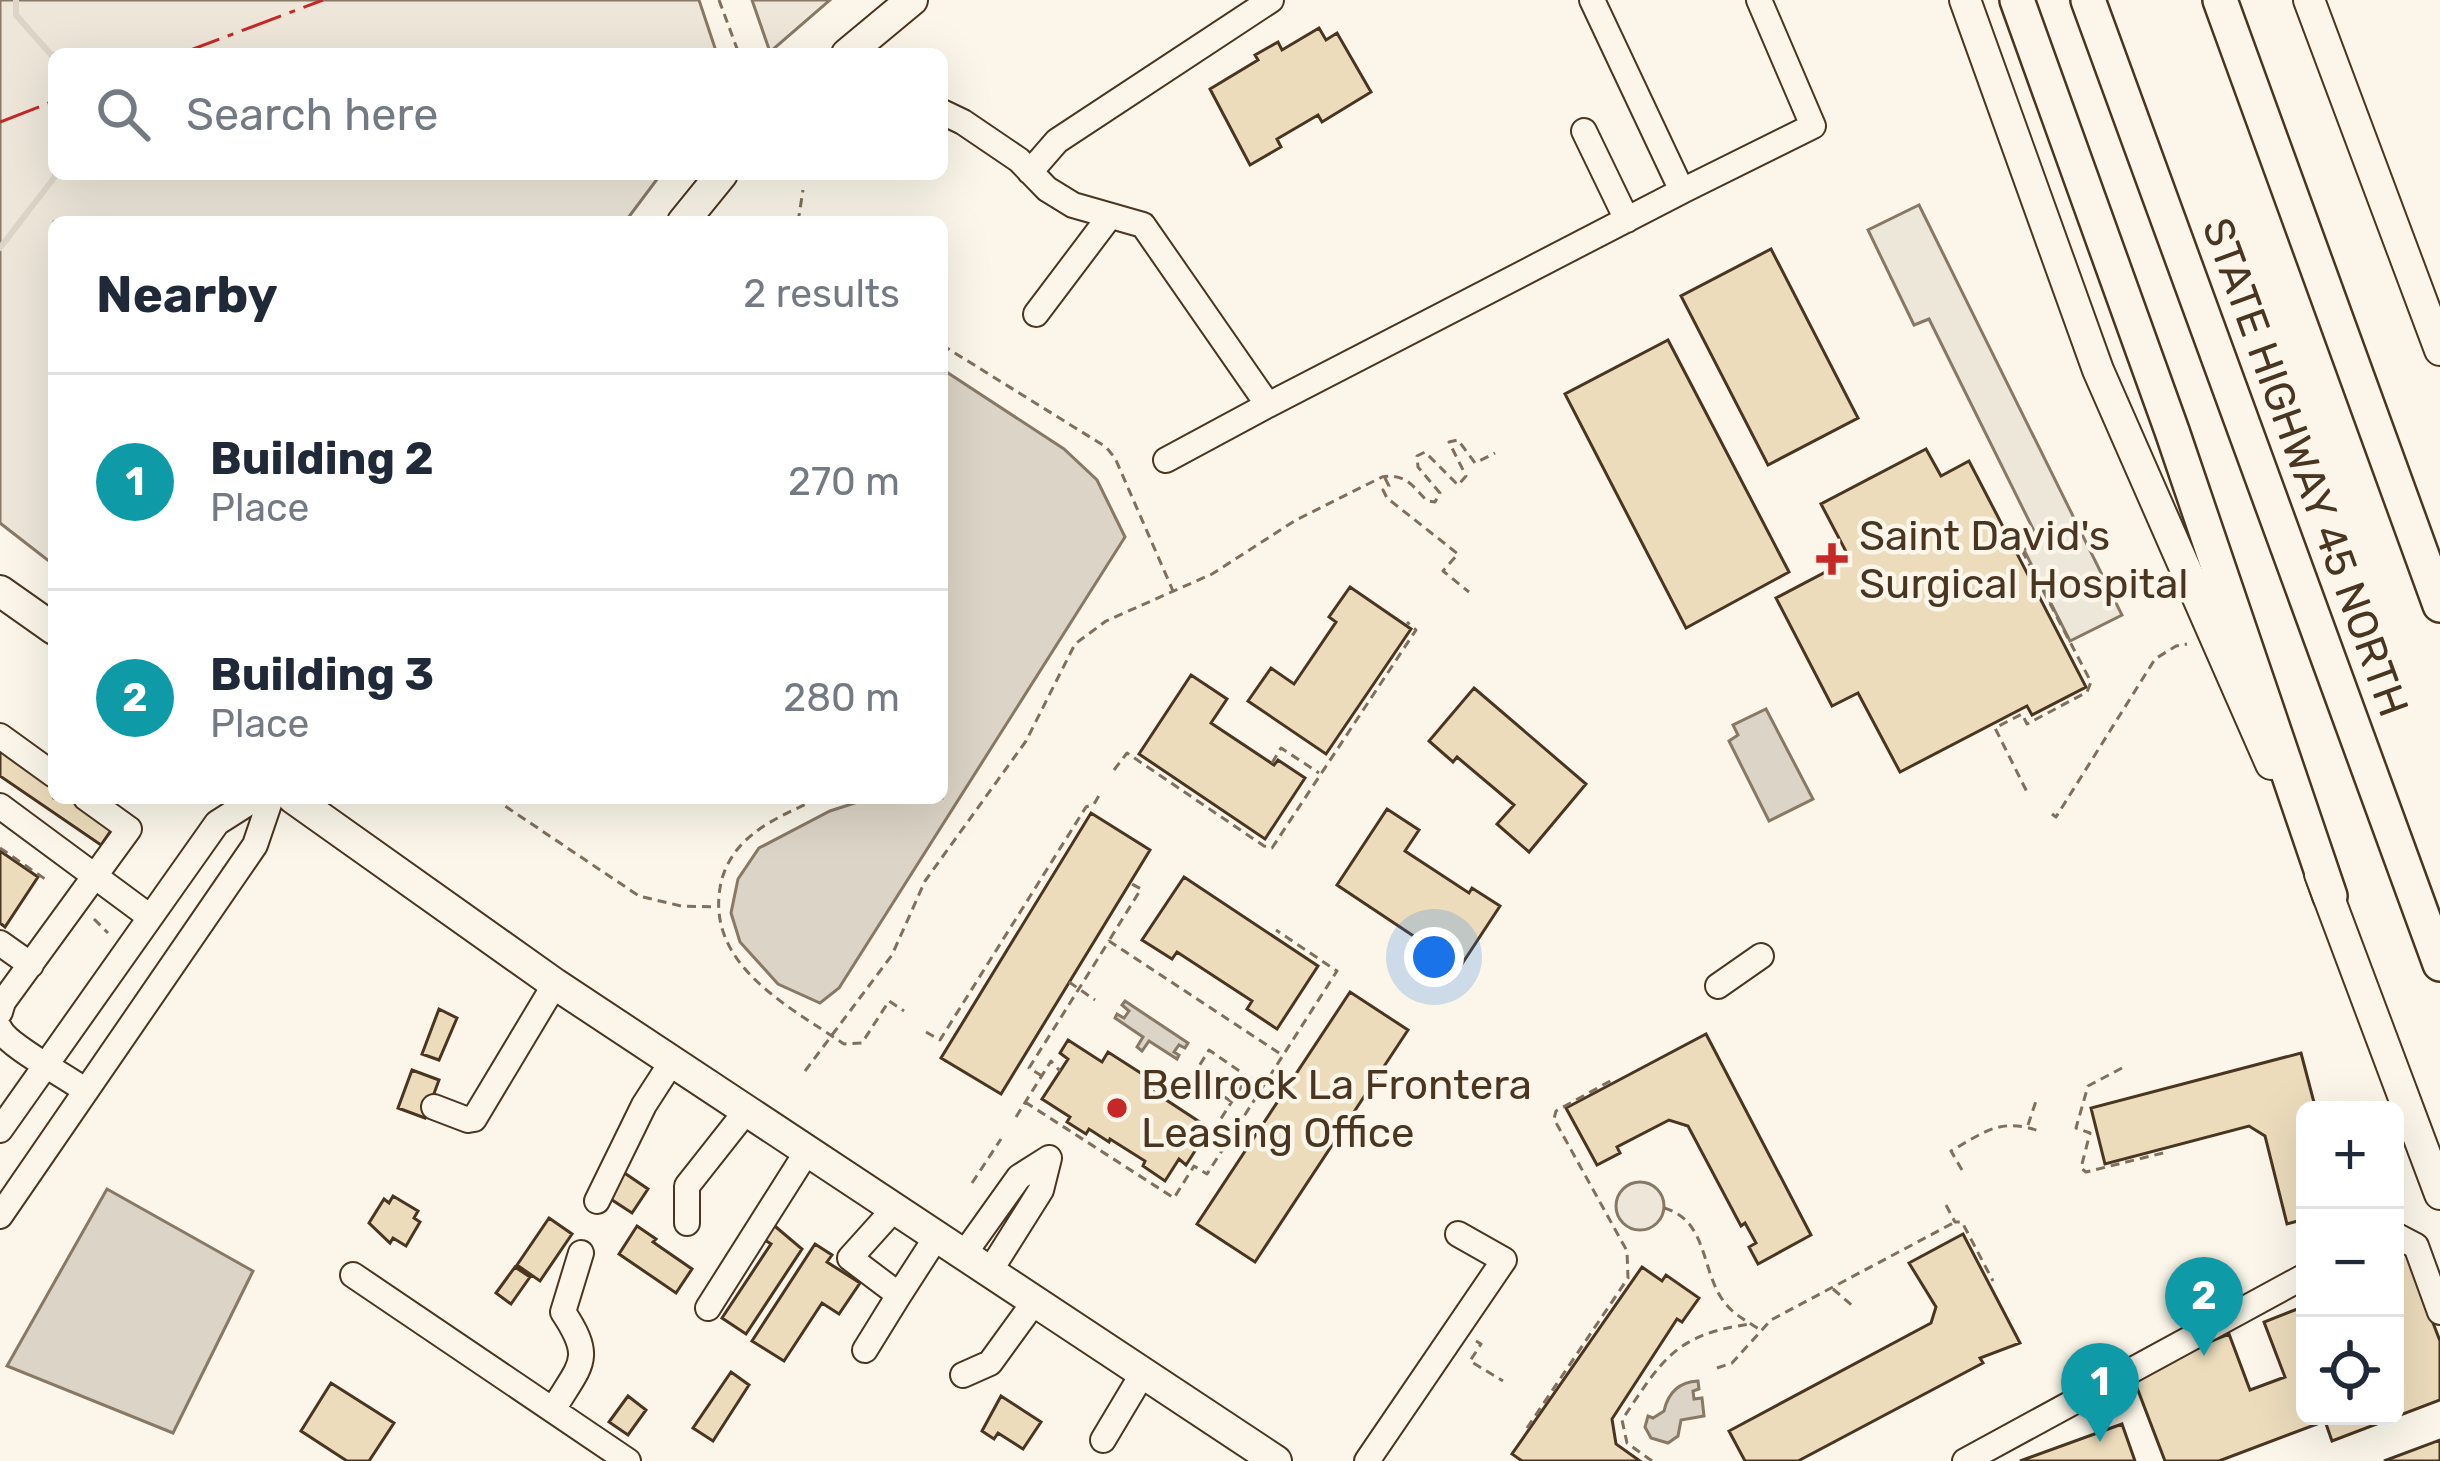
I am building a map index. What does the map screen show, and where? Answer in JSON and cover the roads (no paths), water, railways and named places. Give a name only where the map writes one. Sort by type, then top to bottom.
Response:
[{"type":"highway","points":[[2017,0],[2172,431],[2330,896]]},
{"type":"highway","name":"STATE HIGHWAY 45 NORTH","points":[[2088,0],[2440,964]]},
{"type":"highway","name":"STATE HIGHWAY 45 NORTH","points":[[2220,0],[2440,605]]},
{"type":"main road","points":[[860,48],[912,0]]},
{"type":"main road","points":[[1965,0],[2098,370],[2330,896],[2440,1194]]},
{"type":"main road","points":[[2309,0],[2440,350]]},
{"type":"main road","points":[[687,216],[717,180]]},
{"type":"main road","points":[[0,591],[48,625]]},
{"type":"main road","points":[[301,804],[555,984],[1276,1461]]},
{"type":"street","points":[[1030,172],[1057,141],[1239,8],[1271,0]]},
{"type":"street","points":[[1592,0],[1682,191]]},
{"type":"street","points":[[1166,460],[1813,126],[1760,0]]},
{"type":"street","points":[[948,115],[1073,205],[1143,225],[1268,406]]},
{"type":"street","points":[[1584,131],[1627,220]]},
{"type":"street","points":[[1036,314],[1110,216]]},
{"type":"street","points":[[0,736],[48,771]]},
{"type":"street","points":[[0,1012],[129,829],[94,804]]},
{"type":"street","points":[[0,1130],[217,823],[247,804]]},
{"type":"street","points":[[0,1216],[255,845],[270,804]]},
{"type":"street","points":[[0,806],[150,917]]},
{"type":"street","points":[[0,943],[32,965]]},
{"type":"street","points":[[1718,986],[1761,956]]},
{"type":"street","points":[[434,1107],[474,1119],[555,984]]},
{"type":"street","points":[[0,1029],[6,1042],[86,1091]]},
{"type":"street","points":[[597,1201],[644,1105],[673,1060]]},
{"type":"street","points":[[687,1223],[687,1186],[747,1110]]},
{"type":"street","points":[[708,1308],[808,1150]]},
{"type":"street","points":[[895,1208],[850,1258],[899,1294]]},
{"type":"street","points":[[1367,1461],[1504,1260],[1458,1234]]},
{"type":"street","points":[[865,1350],[937,1236]]},
{"type":"street","points":[[2404,1240],[2416,1246],[2440,1312]]},
{"type":"street","points":[[553,1410],[583,1359],[582,1341],[563,1312],[581,1253]]},
{"type":"street","points":[[352,1275],[628,1461]]},
{"type":"street","points":[[1965,1461],[2296,1281]]},
{"type":"street","points":[[963,1375],[990,1364],[1035,1301]]},
{"type":"street","points":[[1103,1440],[1143,1373]]},
{"type":"waterway","points":[[16,0],[16,15],[48,51]]},
{"type":"waterway","points":[[0,248],[52,180]]},
{"type":"place","name":"Saint David's Surgical Hospital","points":[[1832,559]]},
{"type":"place","name":"Bellrock La Frontera Leasing Office","points":[[1117,1108]]},
{"type":"place","name":"Building 3","points":[[2204,1356]]},
{"type":"place","name":"Building 2","points":[[2100,1442]]}]
